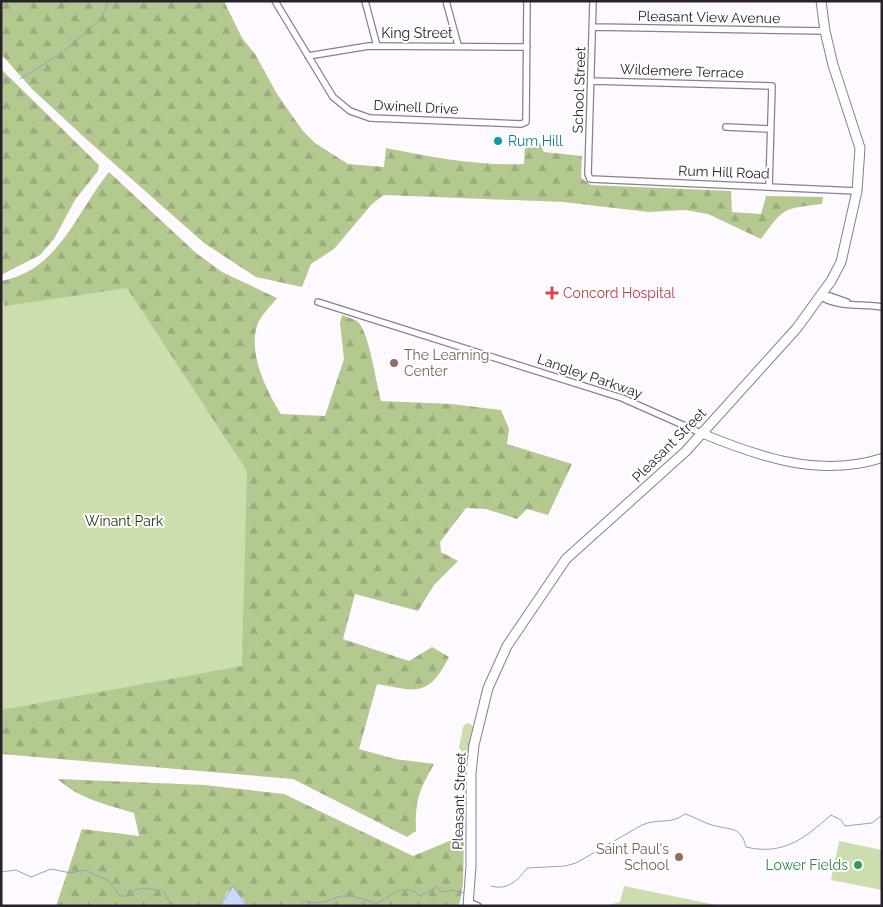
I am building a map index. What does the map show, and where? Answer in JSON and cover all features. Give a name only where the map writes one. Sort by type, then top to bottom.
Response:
[{"type":"main road","name":"Pleasant Street","points":[[469,904],[473,757],[485,698],[502,656],[566,559],[686,451],[785,343],[821,296],[841,262],[857,191],[860,148],[856,129],[837,78],[825,31],[822,1]]},
{"type":"street","name":"Dwinell Drive","points":[[275,1],[333,97],[359,115],[398,119],[526,122],[527,47]]},
{"type":"street","points":[[364,1],[377,46]]},
{"type":"street","points":[[446,1],[458,45]]},
{"type":"street","points":[[527,1],[527,47]]},
{"type":"street","name":"School Street","points":[[590,179],[588,174],[593,1]]},
{"type":"street","name":"Pleasant View Avenue","points":[[593,27],[825,31]]},
{"type":"street","name":"King Street","points":[[308,56],[357,46],[458,45],[527,47]]},
{"type":"street","name":"Wildemere Terrace","points":[[592,81],[772,86],[770,129]]},
{"type":"street","points":[[726,127],[770,129],[769,187]]},
{"type":"street","name":"Rum Hill Road","points":[[590,179],[857,191]]},
{"type":"street","points":[[821,296],[830,296],[847,302],[882,307]]},
{"type":"street","name":"Langley Parkway","points":[[318,302],[622,398],[701,434],[756,455],[792,464],[831,466],[882,458]]},
{"type":"street","points":[[469,904],[478,906]]},
{"type":"green space","points":[[1,1],[224,1],[242,38],[255,54],[277,94],[303,131],[315,143],[348,164],[384,167],[386,148],[437,158],[489,164],[524,164],[525,140],[539,142],[544,152],[582,156],[581,178],[591,185],[731,191],[732,212],[761,214],[766,196],[823,197],[822,204],[786,211],[780,215],[761,239],[708,214],[685,210],[649,212],[563,202],[384,195],[372,204],[334,249],[311,264],[302,287],[256,277],[204,243],[32,89],[1,54]]},
{"type":"green space","points":[[1,69],[99,165],[98,171],[75,200],[54,239],[40,255],[1,275]]},
{"type":"green space","points":[[109,172],[196,253],[222,272],[277,298],[258,323],[255,334],[255,346],[256,358],[264,382],[281,414],[325,416],[344,359],[340,323],[342,315],[357,321],[361,326],[369,346],[381,401],[451,404],[501,410],[509,429],[507,444],[572,464],[548,515],[527,509],[517,519],[486,509],[466,508],[440,542],[441,552],[458,561],[434,585],[418,611],[355,594],[343,639],[409,661],[432,647],[449,657],[435,679],[428,685],[420,688],[412,689],[377,684],[359,749],[395,759],[434,764],[417,803],[416,831],[407,837],[293,779],[1,754],[1,281],[21,275],[38,265],[52,253]]},
{"type":"green space","name":"Winant Park","points":[[127,288],[247,471],[242,666],[1,710],[1,298],[5,306]]},
{"type":"green space","points":[[467,723],[472,725],[474,729],[469,753],[464,754],[459,748],[463,727]]},
{"type":"green space","points":[[58,779],[204,785],[284,794],[413,856],[464,835],[463,884],[459,906],[247,906],[243,898],[228,891],[220,906],[56,906],[82,829],[139,836],[134,813],[84,796]]},
{"type":"green space","name":"Lower Fields","points":[[839,841],[882,850],[882,890],[831,880]]},
{"type":"green space","points":[[624,886],[726,906],[605,906],[620,902]]},
{"type":"water","points":[[233,886],[247,906],[220,906]]},
{"type":"waterway","points":[[20,79],[62,53],[102,18],[108,1]]},
{"type":"waterway","points":[[1,79],[11,80]]},
{"type":"waterway","points":[[491,886],[507,886],[520,877],[527,868],[565,866],[576,863],[642,825],[674,819],[685,814],[712,825],[731,829],[739,833],[746,847],[759,849],[771,849],[793,843],[812,831],[831,815],[841,820],[845,826],[872,823],[882,815]]},
{"type":"waterway","points":[[1,872],[16,870],[31,877],[51,869],[71,873],[85,870],[109,881],[120,896],[128,896],[132,892],[144,888],[164,892],[171,906]]},
{"type":"waterway","points":[[300,906],[305,901],[319,903],[340,896],[361,898],[376,904],[398,891],[409,890],[420,896],[437,887],[441,892],[452,890],[464,893]]},
{"type":"place","name":"Rum Hill","points":[[498,141]]},
{"type":"place","name":"Concord Hospital","points":[[552,293]]},
{"type":"place","name":"The Learning Center","points":[[394,363]]},
{"type":"place","name":"Saint Paul's School","points":[[679,857]]},
{"type":"place","name":"Lower Fields","points":[[858,865]]}]
